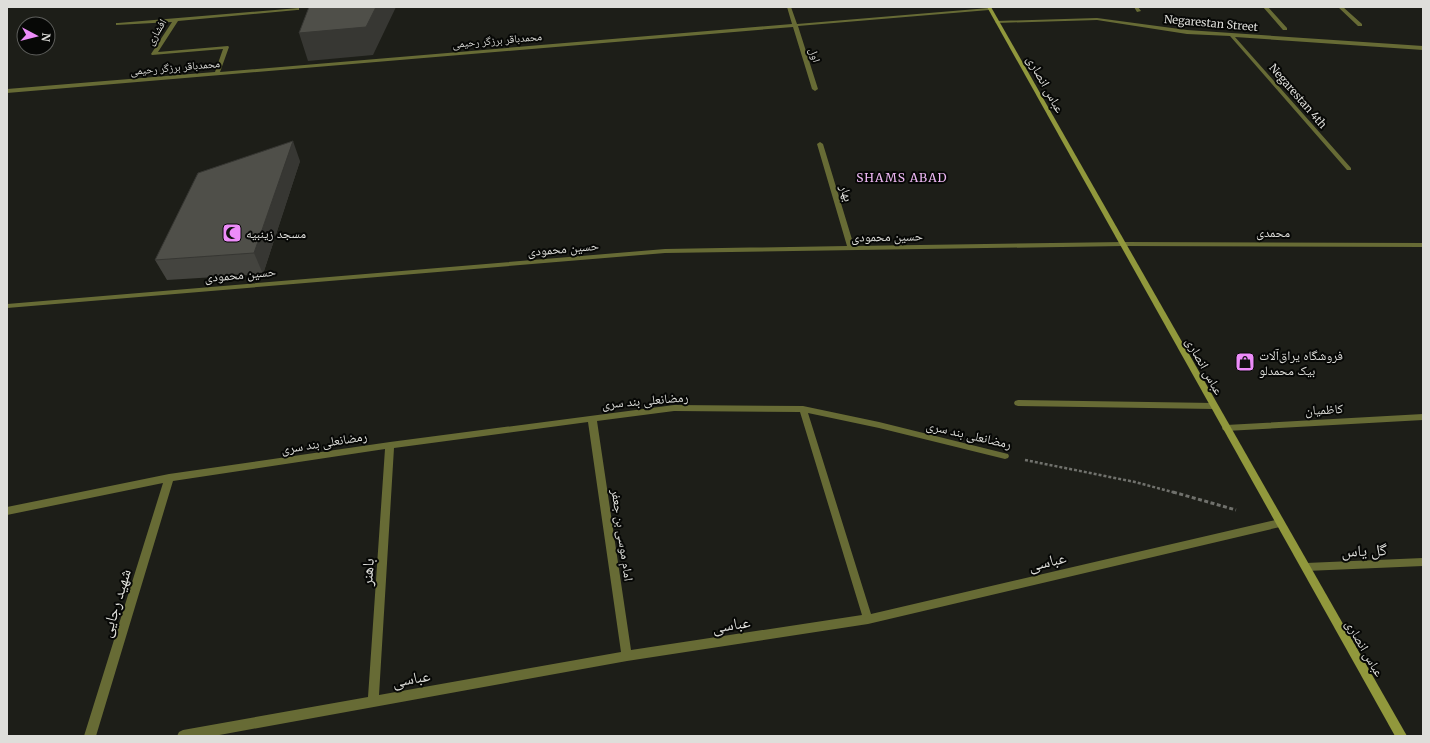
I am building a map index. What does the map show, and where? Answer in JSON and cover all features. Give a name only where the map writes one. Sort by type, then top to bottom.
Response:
[{"type":"street","name":"اول","points":[[789,7],[815,89]]},
{"type":"street","points":[[1265,7],[1285,29]]},
{"type":"street","points":[[1340,7],[1360,25]]},
{"type":"street","name":"محمدباقر برزگر رحیمی","points":[[7,91],[795,26],[989,8]]},
{"type":"street","name":"عباس انصاری","points":[[989,8],[1401,736]]},
{"type":"street","name":"افشاری","points":[[217,74],[226,47],[154,54],[176,20],[296,9]]},
{"type":"street","name":"Negarestan Street","points":[[997,22],[1097,19],[1186,32],[1423,48]]},
{"type":"street","points":[[118,24],[176,20]]},
{"type":"street","name":"Negarestan 4th","points":[[1232,36],[1349,169]]},
{"type":"street","name":"بهار","points":[[820,144],[851,248]]},
{"type":"street","name":"محمدی","points":[[1122,244],[1423,245]]},
{"type":"street","name":"حسین محمودی","points":[[7,306],[665,251],[1122,244]]},
{"type":"street","points":[[1018,403],[1214,406]]},
{"type":"street","name":"رمضانعلی بند سری","points":[[7,511],[169,478],[390,445],[674,408],[803,409],[879,425],[1005,456]]},
{"type":"street","points":[[803,409],[868,619]]},
{"type":"street","name":"کاظمیان","points":[[1226,428],[1423,417]]},
{"type":"street","name":"امام موسی بن جعفر","points":[[592,418],[628,656]]},
{"type":"street","name":"باهنر","points":[[373,701],[390,445]]},
{"type":"street","name":"شهید رجایی","points":[[90,736],[169,478]]},
{"type":"street","name":"عباسی","points":[[183,736],[628,656],[868,619],[1280,523]]},
{"type":"street","name":"گل یاس","points":[[1306,568],[1423,562]]},
{"type":"path","name":"رمضانعلی بند سری","points":[[1005,456],[1135,482],[1242,512]]},
{"type":"building","points":[[309,7],[376,7],[366,27],[299,33]]},
{"type":"building","name":"مسجد زینبیه","points":[[293,141],[254,253],[155,260],[198,173]]},
{"type":"place","name":"مسجد زینبیه","points":[[232,233]]},
{"type":"place","name":"فروشگاه یراق‌آلات بیک محمدلو","points":[[1245,362]]},
{"type":"district","name":"SHAMS ABAD","points":[[902,178]]}]
